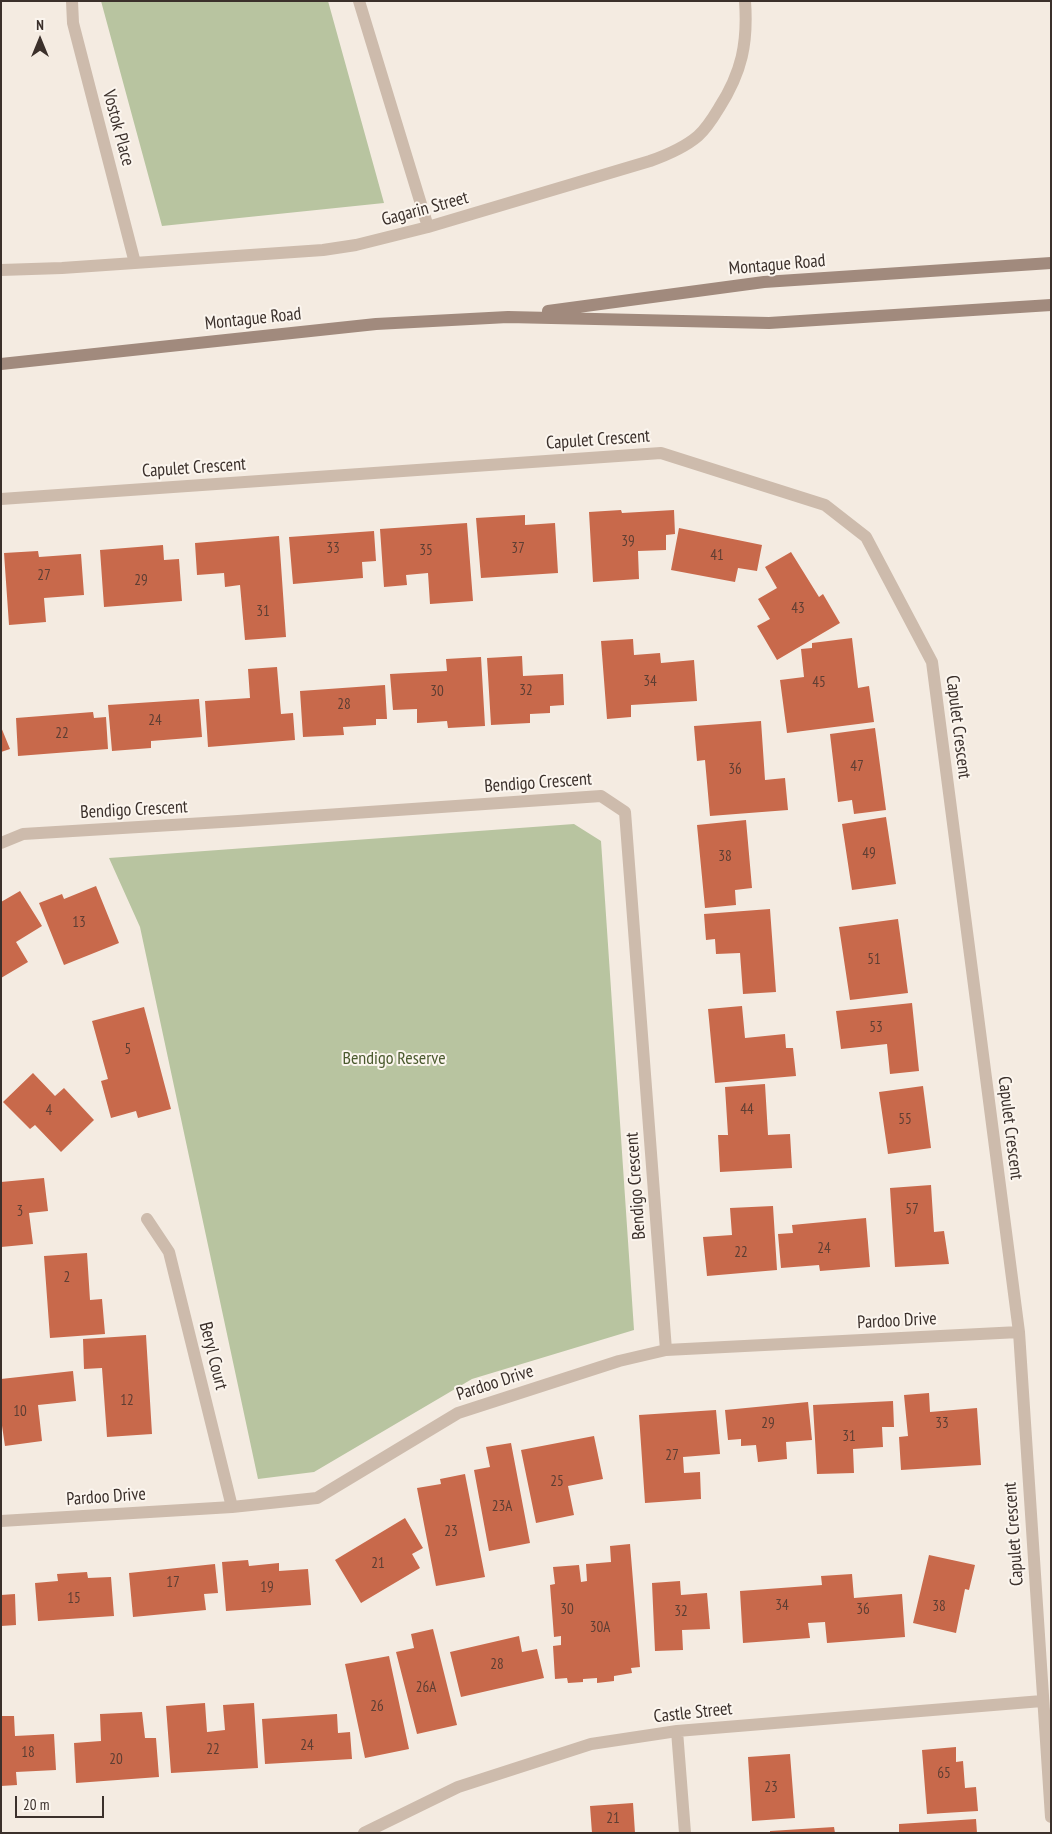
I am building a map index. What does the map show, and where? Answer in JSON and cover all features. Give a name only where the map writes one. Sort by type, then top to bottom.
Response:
[{"type":"main road","name":"Montague Road","points":[[508,317],[764,282],[1051,263]]},
{"type":"main road","name":"Montague Road","points":[[1,364],[376,324],[508,317],[768,323],[1051,305]]},
{"type":"street","name":"Vostok Place","points":[[72,1],[72,23],[135,263]]},
{"type":"street","points":[[359,1],[428,227]]},
{"type":"street","name":"Gagarin Street","points":[[1,270],[324,250],[370,242],[428,227],[650,161],[668,154],[698,136],[729,93],[740,69],[744,47],[746,1]]},
{"type":"street","name":"Capulet Crescent","points":[[1,499],[661,453],[825,505],[866,537],[932,662],[1019,1332],[1051,1817]]},
{"type":"street","name":"Bendigo Crescent","points":[[1,843],[23,834],[601,796],[625,812],[666,1350]]},
{"type":"street","name":"Beryl Court","points":[[146,1219],[168,1252],[232,1507]]},
{"type":"street","name":"Pardoo Drive","points":[[1,1521],[232,1507],[317,1498],[458,1413],[619,1361],[666,1350],[1019,1332]]},
{"type":"street","name":"Castle Street","points":[[364,1833],[458,1787],[591,1744],[677,1731],[1042,1701]]},
{"type":"street","points":[[677,1731],[685,1833]]},
{"type":"green space","points":[[101,1],[328,1],[384,203],[162,226]]},
{"type":"green space","name":"Bendigo Reserve","points":[[574,824],[601,841],[634,1330],[472,1379],[314,1472],[258,1479],[140,927],[109,858]]},
{"type":"building","points":[[621,510],[622,513],[674,510],[675,534],[666,535],[666,550],[638,551],[639,579],[593,582],[589,512]]},
{"type":"building","points":[[525,515],[525,525],[555,523],[558,573],[481,578],[476,518]]},
{"type":"building","points":[[467,523],[473,601],[430,604],[428,573],[406,575],[407,585],[384,587],[380,529]]},
{"type":"building","points":[[679,528],[762,545],[757,571],[738,568],[735,582],[671,570]]},
{"type":"building","points":[[374,531],[376,561],[362,562],[363,578],[293,584],[289,537]]},
{"type":"building","points":[[279,536],[286,637],[245,640],[240,585],[225,587],[224,573],[197,575],[195,543]]},
{"type":"building","points":[[163,545],[164,560],[179,559],[182,601],[104,607],[100,550]]},
{"type":"building","points":[[38,551],[39,557],[81,554],[84,595],[44,598],[46,622],[9,625],[4,553]]},
{"type":"building","points":[[791,552],[819,597],[823,594],[840,623],[777,660],[757,626],[770,619],[758,599],[777,588],[765,567]]},
{"type":"building","points":[[852,638],[858,688],[869,686],[874,722],[787,733],[780,680],[804,677],[801,649],[812,648],[812,643]]},
{"type":"building","points":[[633,639],[634,655],[660,653],[661,663],[694,660],[697,701],[631,705],[631,717],[607,719],[601,641]]},
{"type":"building","points":[[522,656],[523,676],[563,674],[564,705],[550,706],[550,713],[530,714],[530,723],[491,725],[487,658]]},
{"type":"building","points":[[481,657],[485,726],[448,728],[447,721],[417,723],[417,709],[393,710],[390,674],[447,671],[446,659]]},
{"type":"building","points":[[277,667],[281,714],[293,713],[295,740],[208,747],[205,701],[250,698],[248,669]]},
{"type":"building","points":[[385,685],[387,719],[376,719],[376,725],[343,727],[344,735],[303,737],[300,691]]},
{"type":"building","points":[[199,699],[202,737],[151,741],[151,748],[112,751],[108,705]]},
{"type":"building","points":[[93,712],[94,718],[106,717],[108,749],[18,756],[16,718]]},
{"type":"building","points":[[761,721],[765,780],[785,778],[788,810],[710,816],[705,760],[697,761],[694,726]]},
{"type":"building","points":[[1,727],[10,749],[1,752]]},
{"type":"building","points":[[875,728],[886,810],[854,814],[852,800],[838,802],[830,734]]},
{"type":"building","points":[[886,817],[896,884],[852,890],[842,824]]},
{"type":"building","points":[[746,820],[752,888],[735,890],[736,905],[705,908],[697,825]]},
{"type":"building","points":[[96,886],[119,943],[64,965],[39,903],[62,894],[64,899]]},
{"type":"building","points":[[20,891],[42,926],[16,942],[28,962],[1,978],[1,902]]},
{"type":"building","points":[[770,909],[776,992],[743,994],[740,953],[716,954],[715,939],[706,940],[704,914]]},
{"type":"building","points":[[898,919],[908,993],[850,1000],[839,927]]},
{"type":"building","points":[[912,1003],[919,1071],[890,1074],[887,1044],[841,1049],[836,1011]]},
{"type":"building","points":[[742,1006],[745,1038],[785,1034],[786,1048],[793,1048],[796,1076],[715,1083],[708,1009]]},
{"type":"building","points":[[144,1007],[171,1109],[138,1118],[136,1111],[111,1118],[101,1081],[108,1079],[92,1021]]},
{"type":"building","points":[[33,1073],[55,1096],[64,1088],[94,1120],[61,1152],[35,1125],[30,1129],[3,1102]]},
{"type":"building","points":[[765,1084],[768,1135],[790,1134],[792,1168],[720,1172],[718,1135],[728,1135],[725,1087]]},
{"type":"building","points":[[923,1086],[931,1148],[888,1154],[879,1092]]},
{"type":"building","points":[[44,1178],[48,1211],[29,1213],[33,1244],[1,1247],[1,1182]]},
{"type":"building","points":[[931,1185],[934,1232],[944,1231],[949,1264],[895,1267],[890,1188]]},
{"type":"building","points":[[773,1206],[777,1270],[707,1276],[703,1237],[732,1235],[730,1208]]},
{"type":"building","points":[[866,1218],[870,1267],[820,1271],[819,1265],[781,1268],[778,1234],[793,1233],[792,1225]]},
{"type":"building","points":[[87,1253],[90,1300],[102,1299],[105,1334],[50,1338],[44,1256]]},
{"type":"building","points":[[146,1335],[152,1434],[107,1437],[102,1368],[84,1369],[83,1339]]},
{"type":"building","points":[[73,1371],[76,1401],[38,1405],[42,1441],[5,1446],[1,1419],[1,1379]]},
{"type":"building","points":[[929,1393],[930,1412],[977,1408],[981,1465],[901,1470],[899,1437],[908,1436],[904,1395]]},
{"type":"building","points":[[893,1401],[894,1427],[882,1427],[883,1447],[853,1449],[854,1473],[817,1474],[813,1405]]},
{"type":"building","points":[[808,1402],[812,1440],[786,1442],[787,1459],[758,1462],[756,1445],[741,1446],[741,1439],[728,1440],[725,1410]]},
{"type":"building","points":[[716,1410],[720,1454],[683,1457],[684,1473],[700,1472],[701,1499],[645,1503],[639,1415]]},
{"type":"building","points":[[594,1436],[603,1479],[568,1486],[574,1515],[536,1523],[521,1450]]},
{"type":"building","points":[[511,1443],[530,1543],[489,1551],[474,1470],[490,1467],[486,1447]]},
{"type":"building","points":[[465,1474],[485,1577],[436,1586],[417,1488],[441,1484],[440,1479]]},
{"type":"building","points":[[405,1518],[423,1548],[412,1554],[420,1568],[361,1603],[335,1560]]},
{"type":"building","points":[[630,1544],[640,1667],[631,1668],[632,1673],[614,1676],[614,1681],[597,1683],[597,1678],[583,1679],[583,1682],[568,1683],[567,1678],[555,1679],[553,1646],[561,1645],[561,1636],[554,1637],[550,1585],[555,1584],[553,1567],[579,1565],[581,1582],[587,1581],[586,1564],[611,1562],[610,1546]]},
{"type":"building","points":[[929,1555],[975,1565],[969,1590],[965,1589],[956,1633],[913,1623]]},
{"type":"building","points":[[248,1560],[249,1566],[279,1563],[279,1571],[308,1569],[311,1605],[226,1611],[222,1562]]},
{"type":"building","points":[[215,1564],[218,1593],[204,1594],[206,1610],[133,1617],[129,1573]]},
{"type":"building","points":[[87,1572],[88,1578],[111,1577],[114,1616],[38,1621],[35,1583],[58,1581],[57,1574]]},
{"type":"building","points":[[852,1574],[854,1598],[902,1594],[905,1637],[827,1643],[825,1622],[808,1623],[810,1638],[743,1643],[740,1591],[822,1585],[821,1576]]},
{"type":"building","points":[[680,1581],[681,1595],[707,1593],[710,1629],[682,1630],[683,1650],[655,1651],[652,1583]]},
{"type":"building","points":[[15,1594],[16,1625],[1,1626],[1,1595]]},
{"type":"building","points":[[433,1629],[457,1725],[417,1734],[396,1652],[414,1648],[411,1634]]},
{"type":"building","points":[[519,1636],[522,1652],[537,1649],[544,1678],[461,1697],[450,1652]]},
{"type":"building","points":[[389,1656],[409,1749],[365,1758],[345,1664]]},
{"type":"building","points":[[205,1703],[207,1732],[225,1730],[223,1705],[254,1703],[258,1768],[171,1773],[166,1706]]},
{"type":"building","points":[[142,1712],[145,1738],[156,1738],[159,1777],[76,1783],[74,1743],[101,1741],[100,1714]]},
{"type":"building","points":[[337,1714],[338,1733],[350,1732],[352,1759],[265,1764],[262,1719]]},
{"type":"building","points":[[1,1716],[14,1716],[15,1736],[54,1734],[56,1770],[16,1772],[17,1785],[1,1786]]},
{"type":"building","points":[[956,1747],[956,1762],[963,1761],[965,1788],[976,1787],[978,1811],[927,1814],[922,1750]]},
{"type":"building","points":[[790,1754],[795,1818],[752,1821],[748,1757]]},
{"type":"building","points":[[633,1803],[635,1833],[592,1833],[590,1806]]},
{"type":"building","points":[[976,1819],[977,1833],[899,1833],[899,1824]]},
{"type":"building","points":[[834,1827],[835,1833],[770,1833],[770,1831]]}]
